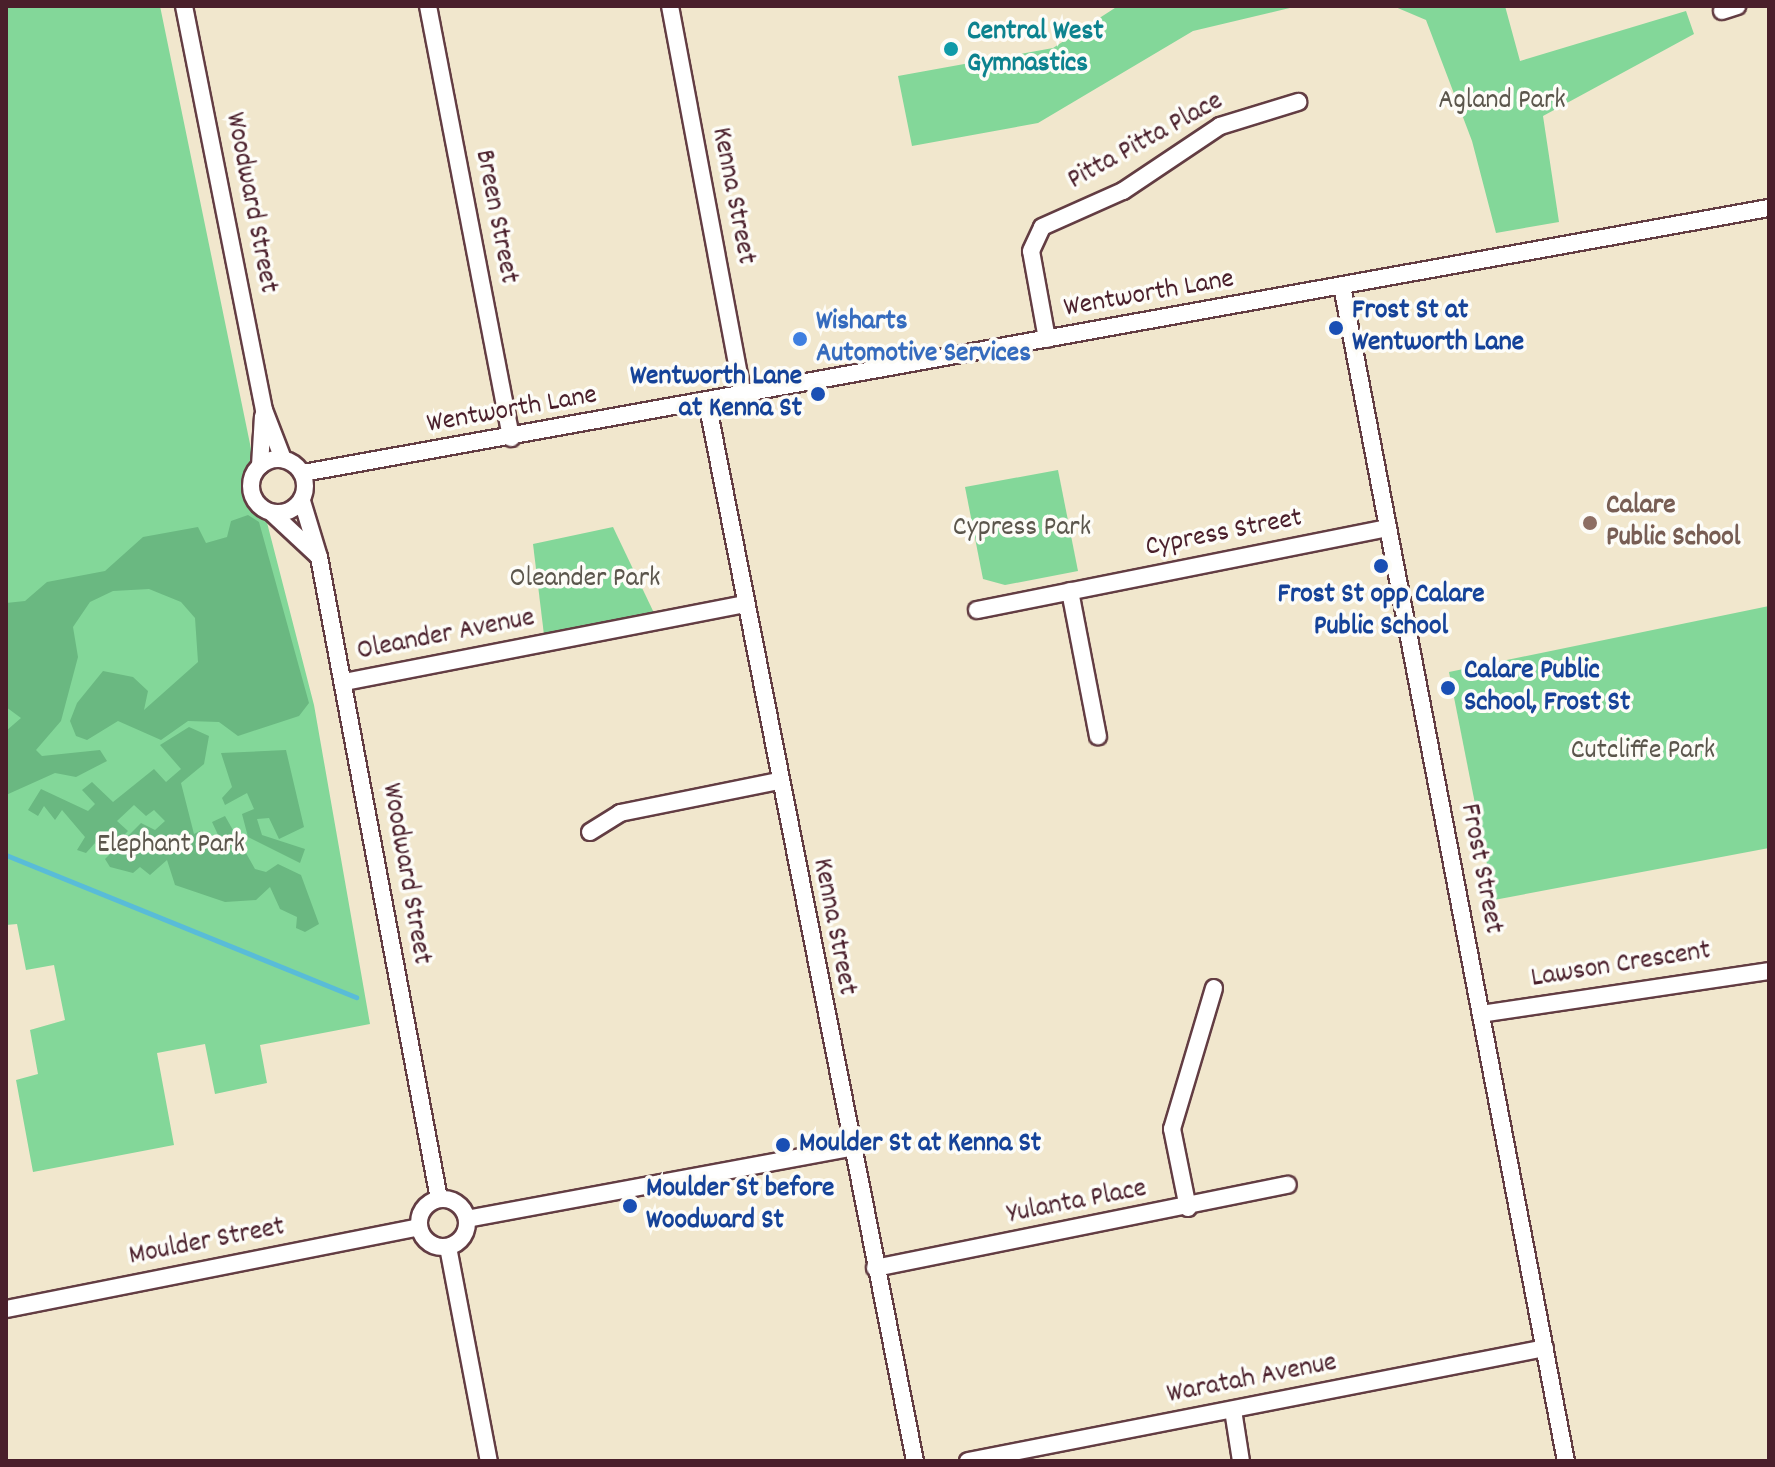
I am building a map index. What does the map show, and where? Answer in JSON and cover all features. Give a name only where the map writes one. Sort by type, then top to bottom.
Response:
[{"type":"street","name":"Woodward Street","points":[[184,6],[264,410],[283,459]]},
{"type":"street","name":"Breen Street","points":[[428,6],[511,438]]},
{"type":"street","name":"Kenna Street","points":[[670,6],[743,395]]},
{"type":"street","name":"Pitta Pitta Place","points":[[1047,339],[1031,251],[1042,227],[1123,191],[1220,126],[1298,102]]},
{"type":"street","name":"Wentworth Lane","points":[[303,473],[511,438],[1769,208]]},
{"type":"street","name":"Frost Street","points":[[1342,286],[1566,1461]]},
{"type":"street","name":"Kenna Street","points":[[707,402],[850,1148],[915,1461]]},
{"type":"street","name":"Woodward Street","points":[[260,466],[264,410]]},
{"type":"street","points":[[272,513],[302,501],[303,473],[283,459],[260,466],[252,495],[319,557]]},
{"type":"street","name":"Woodward Street","points":[[302,501],[319,557],[344,682],[439,1199]]},
{"type":"street","name":"Cypress Street","points":[[977,610],[1388,528]]},
{"type":"street","points":[[1070,591],[1098,736]]},
{"type":"street","name":"Oleander Avenue","points":[[344,682],[746,604]]},
{"type":"street","points":[[590,832],[620,813],[778,781]]},
{"type":"street","name":"Lawson Crescent","points":[[1481,1014],[1769,971]]},
{"type":"street","points":[[1188,1208],[1172,1129],[1214,988]]},
{"type":"street","points":[[467,1219],[850,1148]]},
{"type":"street","name":"Yulanta Place","points":[[875,1268],[1188,1208],[1288,1185]]},
{"type":"street","points":[[439,1199],[460,1206],[467,1219],[461,1239],[448,1247],[433,1245],[419,1227],[426,1206],[439,1199]]},
{"type":"street","name":"Moulder Street","points":[[6,1309],[419,1227]]},
{"type":"street","points":[[448,1247],[489,1461]]},
{"type":"street","name":"Waratah Avenue","points":[[968,1461],[1545,1348]]},
{"type":"street","points":[[1233,1410],[1241,1461]]},
{"type":"green space","name":"Elephant Park","points":[[6,6],[160,6],[263,507],[314,705],[370,1024],[260,1045],[267,1083],[215,1094],[205,1044],[157,1053],[174,1145],[33,1172],[16,1080],[38,1074],[30,1030],[65,1020],[54,965],[26,970],[17,924],[6,925]]},
{"type":"green space","points":[[1118,6],[1298,6],[1193,31],[1038,123],[912,146],[898,76],[1053,48]]},
{"type":"green space","name":"Agland Park","points":[[1393,6],[1505,6],[1520,61],[1686,11],[1694,34],[1543,116],[1559,222],[1496,233],[1472,141],[1426,20]]},
{"type":"green space","name":"Cypress Park","points":[[1058,470],[1078,571],[1005,585],[983,579],[965,487]]},
{"type":"green space","points":[[248,515],[259,522],[309,703],[299,716],[238,736],[219,722],[188,721],[161,740],[118,721],[87,740],[76,736],[70,721],[77,703],[103,671],[133,677],[148,691],[144,710],[198,662],[195,618],[181,602],[149,589],[113,591],[90,602],[73,627],[78,657],[61,721],[36,750],[42,756],[100,750],[107,761],[76,777],[55,773],[6,795],[6,731],[21,718],[6,707],[6,603],[25,601],[47,582],[105,571],[143,537],[198,527],[206,543],[227,537],[231,521]]},
{"type":"green space","name":"Oleander Park","points":[[613,527],[654,613],[544,635],[533,544]]},
{"type":"green space","name":"Cutcliffe Park","points":[[1769,606],[1769,848],[1494,900],[1449,672]]},
{"type":"green space","points":[[189,727],[209,736],[204,764],[181,783],[194,834],[200,831],[206,844],[219,837],[212,822],[225,816],[255,869],[266,872],[278,864],[301,875],[319,924],[305,932],[296,928],[297,917],[280,909],[270,887],[256,900],[225,902],[175,885],[167,860],[150,875],[140,867],[133,873],[110,867],[105,859],[141,823],[155,830],[165,821],[154,810],[146,816],[134,805],[117,821],[128,831],[107,853],[95,843],[86,853],[77,850],[85,837],[62,810],[55,820],[44,806],[38,816],[28,810],[41,789],[88,811],[95,804],[82,790],[92,782],[113,802],[154,769],[166,782],[181,769],[160,745]]},
{"type":"green space","points":[[286,750],[304,827],[279,839],[269,818],[257,819],[262,835],[305,849],[300,863],[248,837],[242,814],[254,809],[247,793],[225,805],[222,798],[232,787],[221,753]]},
{"type":"waterway","points":[[6,855],[356,997]]},
{"type":"place","name":"Central West Gymnastics","points":[[951,49]]},
{"type":"place","name":"Frost St at Wentworth Lane","points":[[1336,328]]},
{"type":"place","name":"Wisharts Automotive Services","points":[[800,339]]},
{"type":"place","name":"Wentworth Lane at Kenna St","points":[[818,394]]},
{"type":"place","name":"Calare Public School","points":[[1590,523]]},
{"type":"place","name":"Frost St opp Calare Public School","points":[[1381,566]]},
{"type":"place","name":"Calare Public School, Frost St","points":[[1448,688]]},
{"type":"place","name":"Moulder St at Kenna St","points":[[783,1145]]},
{"type":"place","name":"Moulder St before Woodward St","points":[[630,1206]]}]
